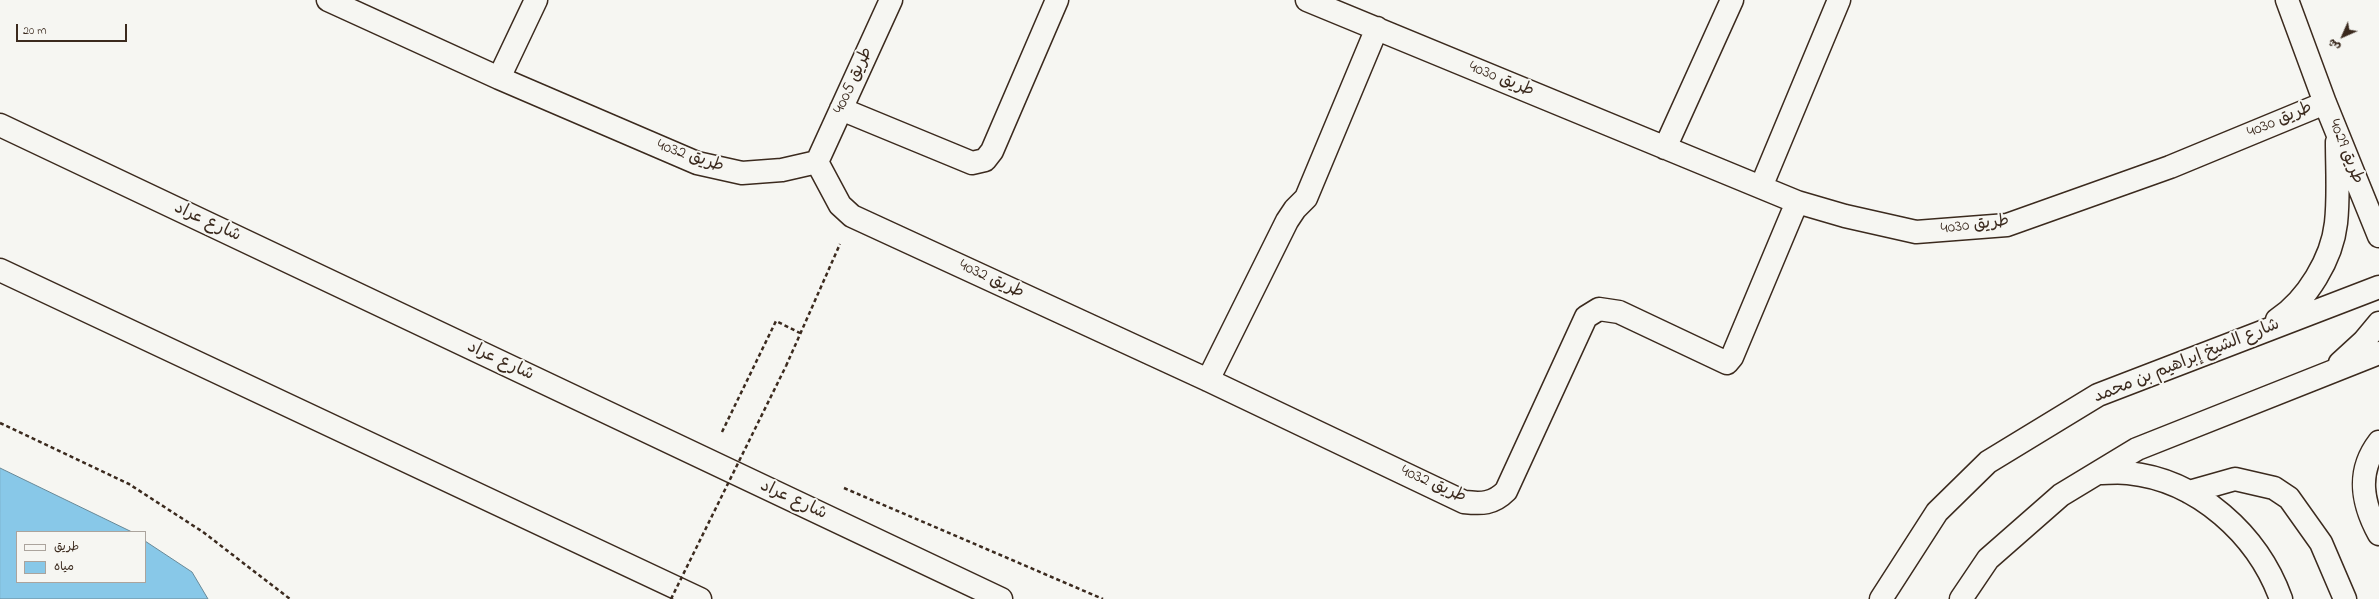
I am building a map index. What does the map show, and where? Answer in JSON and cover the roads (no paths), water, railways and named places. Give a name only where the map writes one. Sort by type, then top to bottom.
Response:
[{"type":"street","name":"طريق 4032","points":[[328,0],[500,78],[697,163],[742,173],[782,170],[817,162],[840,205],[852,216],[1208,380],[1464,502],[1489,503],[1498,499],[1506,491],[1586,317],[1599,309],[1619,312],[1727,363],[1732,357],[1797,202]]},
{"type":"street","points":[[500,78],[536,0]]},
{"type":"street","name":"طريق 4005","points":[[817,162],[891,0]]},
{"type":"street","points":[[841,109],[972,163],[985,160],[992,151],[1057,0]]},
{"type":"street","name":"طريق 4030","points":[[1307,0],[1339,6],[1376,28],[1797,202],[1845,216],[1916,232],[2007,225],[2170,167],[2325,103]]},
{"type":"street","points":[[1665,148],[1732,0]]},
{"type":"street","points":[[1761,187],[1839,0]]},
{"type":"street","name":"طريق 4029","points":[[2287,0],[2325,103],[2379,236]]},
{"type":"street","points":[[1208,380],[1287,221],[1295,208],[1306,198],[1376,28]]},
{"type":"street","name":"شارع عراد","points":[[0,125],[1000,599]]},
{"type":"street","points":[[2261,331],[2283,316],[2303,297],[2318,274],[2330,249],[2336,223],[2337,133]]},
{"type":"street","points":[[0,270],[700,599]]},
{"type":"street","name":"شارع الشيخ إبراهيم بن محمد","points":[[1881,599],[1938,512],[1988,462],[2098,395],[2261,331],[2379,287]]},
{"type":"street","points":[[2332,370],[2364,341],[2379,323]]},
{"type":"street","points":[[1961,599],[1988,559],[2061,495],[2137,449],[2332,370],[2379,353]]},
{"type":"street","points":[[2379,442],[2369,461],[2362,490],[2366,506],[2379,534]]},
{"type":"street","points":[[2098,473],[2129,474],[2159,480],[2189,492],[2223,514],[2252,545],[2274,581],[2281,599]]},
{"type":"street","points":[[2189,492],[2235,479],[2274,488],[2289,498],[2321,543],[2345,599]]},
{"type":"water","points":[[0,468],[130,531],[16,531],[16,583],[146,583],[146,542],[192,572],[208,599],[0,599]]}]
